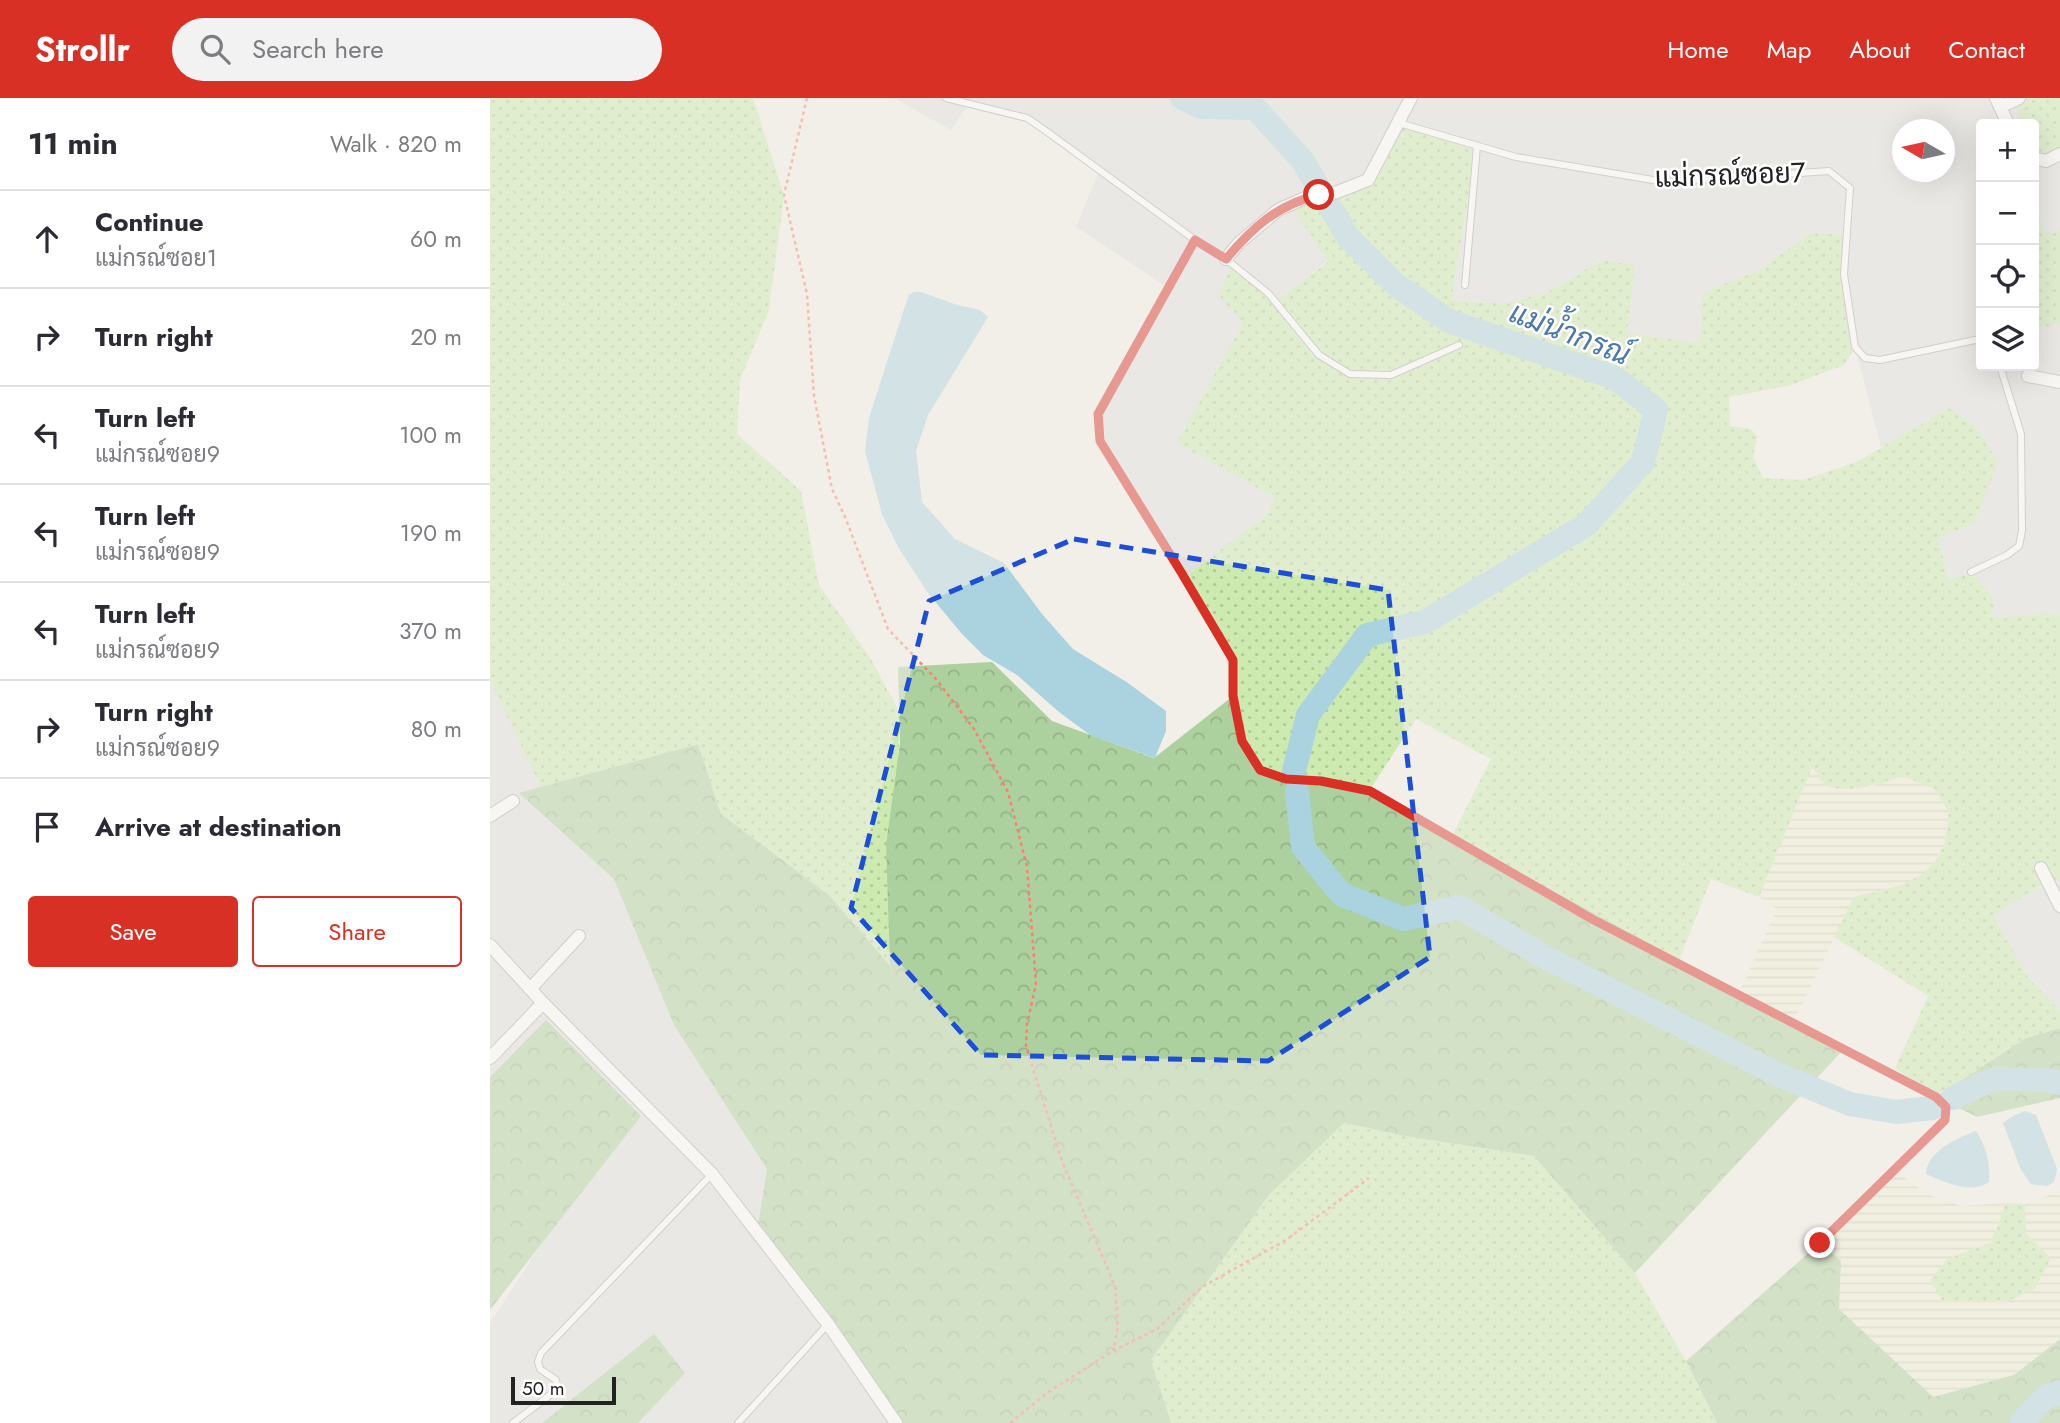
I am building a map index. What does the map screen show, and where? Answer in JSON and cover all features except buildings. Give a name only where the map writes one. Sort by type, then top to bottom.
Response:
[{"type":"street","points":[[1226,259],[1239,243],[1278,210],[1368,180],[1411,98]]},
{"type":"street","points":[[2006,119],[1998,103],[2019,98]]},
{"type":"street","points":[[2039,159],[2046,161],[2060,154]]},
{"type":"street","points":[[2028,376],[2060,382]]},
{"type":"street","points":[[490,816],[513,801]]},
{"type":"street","points":[[2041,867],[2060,906]]},
{"type":"street","points":[[530,989],[579,936]]},
{"type":"street","points":[[490,946],[542,1003],[712,1174],[828,1324],[896,1423]]},
{"type":"street","points":[[490,1058],[542,1003]]},
{"type":"lane","points":[[946,98],[1027,118],[1195,240],[1226,259],[1268,293],[1319,355],[1350,374],[1391,375],[1459,345]]},
{"type":"lane","name":"แม่กรณ์ซอย7","points":[[1399,123],[1516,157],[1665,182],[1829,171],[1850,188],[1844,274],[1855,347],[1865,358],[1880,360],[1976,340]]},
{"type":"lane","points":[[1465,285],[1478,146]]},
{"type":"lane","points":[[1195,240],[1098,414],[1100,441],[1233,660],[1233,696],[1242,741],[1260,770],[1286,779],[1321,781],[1370,791],[1592,919],[1936,1097],[1946,1107],[1945,1120],[1813,1249]]},
{"type":"lane","points":[[1971,572],[2007,555],[2019,546],[2022,531],[2021,434],[2002,371]]},
{"type":"lane","points":[[513,1423],[554,1392],[557,1386],[556,1380],[540,1369],[538,1362],[541,1353],[712,1174]]},
{"type":"lane","points":[[738,1423],[828,1324]]},
{"type":"path","points":[[807,98],[784,195],[807,295],[814,396],[832,489],[888,629],[936,678],[974,729],[1008,792],[1027,867],[1036,984],[1027,1024],[1026,1046],[1062,1161],[1115,1286],[1118,1327],[1114,1352]]},
{"type":"path","points":[[1010,1423],[1047,1393],[1157,1329],[1202,1287],[1286,1240],[1369,1178]]},
{"type":"highlighted area","points":[[1074,539],[1388,590],[1430,957],[1268,1061],[981,1055],[851,908],[929,601]]},
{"type":"shaded area","points":[[894,98],[2060,98],[2060,615],[2048,613],[1992,618],[1950,581],[1938,538],[1949,408],[1881,447],[1855,347],[1811,233],[1759,270],[1704,293],[1700,343],[1627,333],[1634,265],[1600,260],[1550,291],[1506,304],[1451,300],[1477,147],[1275,301],[1334,377],[1177,443],[1274,496],[1267,514],[1185,577],[1100,441],[1099,414],[1168,288],[1076,227],[1099,170],[1027,118],[969,104],[951,130]]},
{"type":"shaded area","points":[[490,637],[902,1423],[490,1423],[490,1323],[623,1119],[490,1082]]},
{"type":"shaded area","points":[[2060,879],[2060,1011],[2029,979],[1993,915],[2048,882]]},
{"type":"green space","points":[[490,98],[753,98],[784,195],[769,310],[740,380],[737,434],[801,491],[819,585],[871,659],[900,713],[890,967],[829,895],[721,814],[698,744],[541,787],[490,680]]},
{"type":"green space","points":[[2060,98],[2060,154],[2056,156],[2039,153],[2039,119],[2022,119],[2014,100]]},
{"type":"green space","points":[[1399,123],[1477,146],[1451,300],[1506,304],[1550,291],[1601,260],[1635,265],[1627,333],[1700,343],[1703,293],[1759,270],[1811,233],[1847,235],[1844,274],[1855,347],[1844,365],[1791,385],[1729,397],[1730,426],[1751,429],[1757,436],[1753,457],[1763,478],[1803,480],[1856,462],[1949,408],[1977,427],[1998,462],[1975,522],[1938,538],[1949,580],[1971,572],[1994,599],[1992,618],[2048,613],[2060,615],[2060,879],[2048,882],[1993,915],[2029,979],[2060,1011],[2060,1028],[2026,1038],[1936,1097],[1895,1068],[1928,996],[1834,937],[1854,897],[1895,887],[1919,876],[1938,857],[1944,844],[1949,812],[1934,789],[1903,776],[1864,787],[1843,789],[1826,785],[1812,767],[1759,897],[1711,879],[1678,963],[1451,838],[1491,759],[1416,719],[1369,791],[1286,779],[1260,770],[1242,741],[1233,696],[1233,660],[1185,577],[1267,514],[1274,497],[1177,443],[1243,323],[1219,296],[1232,264],[1275,301],[1328,262],[1291,204],[1369,182]]},
{"type":"green space","points":[[2039,220],[2047,235],[2060,229],[2060,323],[2039,329]]},
{"type":"green space","points":[[992,662],[1052,721],[1154,758],[1233,696],[1242,741],[1260,770],[1286,779],[1321,781],[1369,791],[1844,1049],[1635,1273],[1534,1156],[1410,1137],[1344,1123],[1269,1195],[1151,1360],[1171,1423],[892,1423],[757,1232],[767,1169],[674,1025],[614,879],[519,793],[698,744],[721,814],[829,895],[890,966],[886,845],[900,743],[898,667]]},
{"type":"green space","points":[[1812,767],[1826,785],[1843,788],[1872,786],[1903,776],[1934,789],[1949,812],[1944,845],[1928,871],[1901,886],[1854,897],[1793,1023],[1738,994],[1777,909],[1759,897]]},
{"type":"green space","points":[[546,1020],[641,1116],[490,1310],[490,1077]]},
{"type":"green space","points":[[2060,1028],[2060,1098],[1977,1117],[1936,1097],[2026,1038]]},
{"type":"green space","points":[[1343,1123],[1410,1137],[1534,1156],[1635,1273],[1686,1361],[1717,1423],[1171,1423],[1151,1360],[1269,1195]]},
{"type":"green space","points":[[1895,1170],[1928,1195],[1961,1206],[2006,1203],[1991,1242],[1947,1259],[2026,1233],[2025,1204],[2060,1191],[2060,1339],[2014,1375],[1933,1398],[1839,1309],[1841,1261],[1820,1243]]},
{"type":"green space","points":[[2006,1203],[2025,1204],[2026,1233],[2051,1258],[2035,1289],[2005,1302],[1943,1302],[1930,1280],[1947,1259],[1991,1242]]},
{"type":"green space","points":[[1820,1243],[1841,1261],[1839,1309],[1933,1397],[2014,1375],[2060,1339],[2060,1423],[1717,1423],[1686,1361]]},
{"type":"green space","points":[[654,1334],[685,1373],[638,1423],[542,1423]]},
{"type":"water","points":[[914,292],[980,310],[988,317],[928,415],[916,451],[922,502],[955,539],[1004,563],[1042,614],[1073,649],[1128,683],[1166,711],[1166,731],[1155,758],[1090,735],[1017,675],[983,655],[928,593],[898,547],[882,514],[865,451],[869,418],[909,295]]},
{"type":"water","points":[[2025,1111],[2036,1115],[2057,1169],[2054,1182],[2047,1186],[2031,1184],[2021,1170],[2003,1123]]},
{"type":"water","points":[[1976,1131],[1987,1155],[1989,1182],[1982,1186],[1966,1187],[1926,1174],[1937,1152]]},
{"type":"waterway","name":"แม่น้ำกรณ์","points":[[1182,98],[1201,107],[1255,108],[1303,161],[1348,237],[1396,285],[1449,321],[1615,378],[1656,410],[1643,462],[1586,525],[1425,622],[1367,635],[1308,715],[1294,771]]},
{"type":"waterway","name":"แม่น้ำกรณ์","points":[[1297,791],[1303,847],[1341,894],[1403,919],[1459,907],[1547,958],[1777,1074],[1850,1104],[1896,1112],[1932,1108]]},
{"type":"waterway","name":"แม่น้ำกรณ์","points":[[1953,1098],[1993,1079],[2046,1080],[2060,1083]]},
{"type":"waterway","name":"แม่น้ำกรณ์","points":[[2021,1423],[2045,1397],[2060,1392]]},
{"type":"route","points":[[1319,195],[1278,210],[1239,243],[1226,259],[1195,240],[1098,414],[1100,441],[1233,660],[1233,696],[1242,741],[1260,770],[1286,779],[1321,781],[1370,791],[1592,919],[1936,1097],[1946,1107],[1945,1120],[1820,1243]]}]
